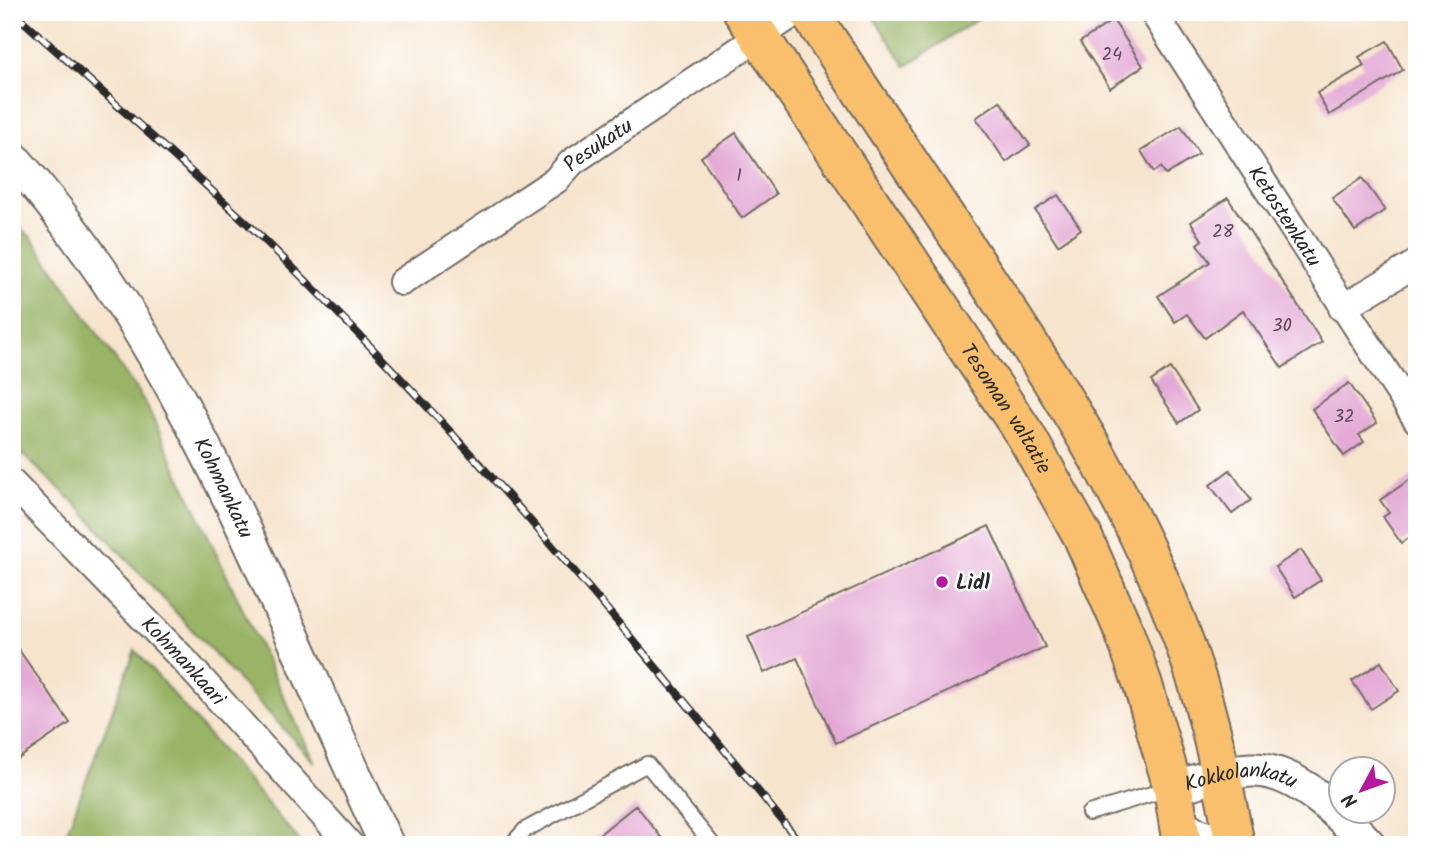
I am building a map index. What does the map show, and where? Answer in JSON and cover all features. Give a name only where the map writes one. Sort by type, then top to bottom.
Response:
[{"type":"main road","points":[[809,12],[1063,395],[1109,473],[1168,600],[1190,658],[1222,775],[1235,845]]},
{"type":"main road","name":"Tesoman valtatie","points":[[751,25],[1052,479],[1082,535],[1123,629],[1178,819]]},
{"type":"street","name":"Pesukatu","points":[[402,282],[556,180],[572,162],[751,25],[796,12]]},
{"type":"street","name":"Ketostenkatu","points":[[1153,12],[1342,308],[1417,420]]},
{"type":"street","name":"Kohmankatu","points":[[12,157],[81,240],[164,370],[204,442],[387,845]]},
{"type":"street","points":[[1342,308],[1417,263]]},
{"type":"street","name":"Kohmankaari","points":[[12,483],[182,658],[350,845]]},
{"type":"street","name":"Kokkolankatu","points":[[1228,845],[1197,835],[1178,819],[1222,775],[1254,770],[1273,773],[1300,787],[1333,811],[1369,845]]},
{"type":"lane","points":[[511,845],[525,830],[647,764],[713,845]]},
{"type":"lane","points":[[1089,813],[1178,819]]},
{"type":"green space","points":[[870,12],[988,12],[906,66]]},
{"type":"green space","points":[[12,223],[31,237],[146,404],[315,763],[74,502],[12,445]]},
{"type":"green space","points":[[135,650],[303,845],[62,845]]},
{"type":"building","points":[[1113,20],[1143,66],[1110,88],[1080,42]]},
{"type":"building","points":[[1387,41],[1403,70],[1329,115],[1317,93],[1364,66],[1359,57]]},
{"type":"building","points":[[1000,101],[1030,145],[1006,162],[976,118]]},
{"type":"building","points":[[1181,126],[1199,154],[1166,175],[1161,167],[1154,172],[1141,151]]},
{"type":"building","points":[[736,133],[776,194],[742,218],[701,157]]},
{"type":"building","points":[[1362,178],[1385,210],[1355,231],[1332,198]]},
{"type":"building","points":[[1058,195],[1081,229],[1058,245],[1035,210]]},
{"type":"building","points":[[1228,198],[1322,342],[1282,368],[1243,310],[1205,338],[1187,314],[1175,322],[1158,296],[1210,262],[1197,244],[1202,240],[1191,222]]},
{"type":"building","points":[[1170,368],[1198,410],[1179,423],[1151,381]]},
{"type":"building","points":[[1349,383],[1377,423],[1359,435],[1364,442],[1344,456],[1312,409]]},
{"type":"building","points":[[1230,470],[1251,500],[1232,514],[1210,485]]},
{"type":"building","points":[[1417,475],[1417,533],[1401,543],[1383,517],[1389,513],[1380,500]]},
{"type":"building","name":"Lidl","points":[[989,526],[1045,647],[836,743],[797,658],[764,673],[748,637]]},
{"type":"building","points":[[1301,550],[1321,580],[1295,597],[1275,567]]},
{"type":"building","points":[[12,640],[70,723],[12,763]]},
{"type":"building","points":[[1381,662],[1399,691],[1371,709],[1352,681]]},
{"type":"building","points":[[636,805],[667,845],[586,845]]},
{"type":"railway","points":[[13,12],[249,225],[395,373],[535,526],[670,684],[802,845]]},
{"type":"place","name":"Lidl","points":[[942,582]]}]
